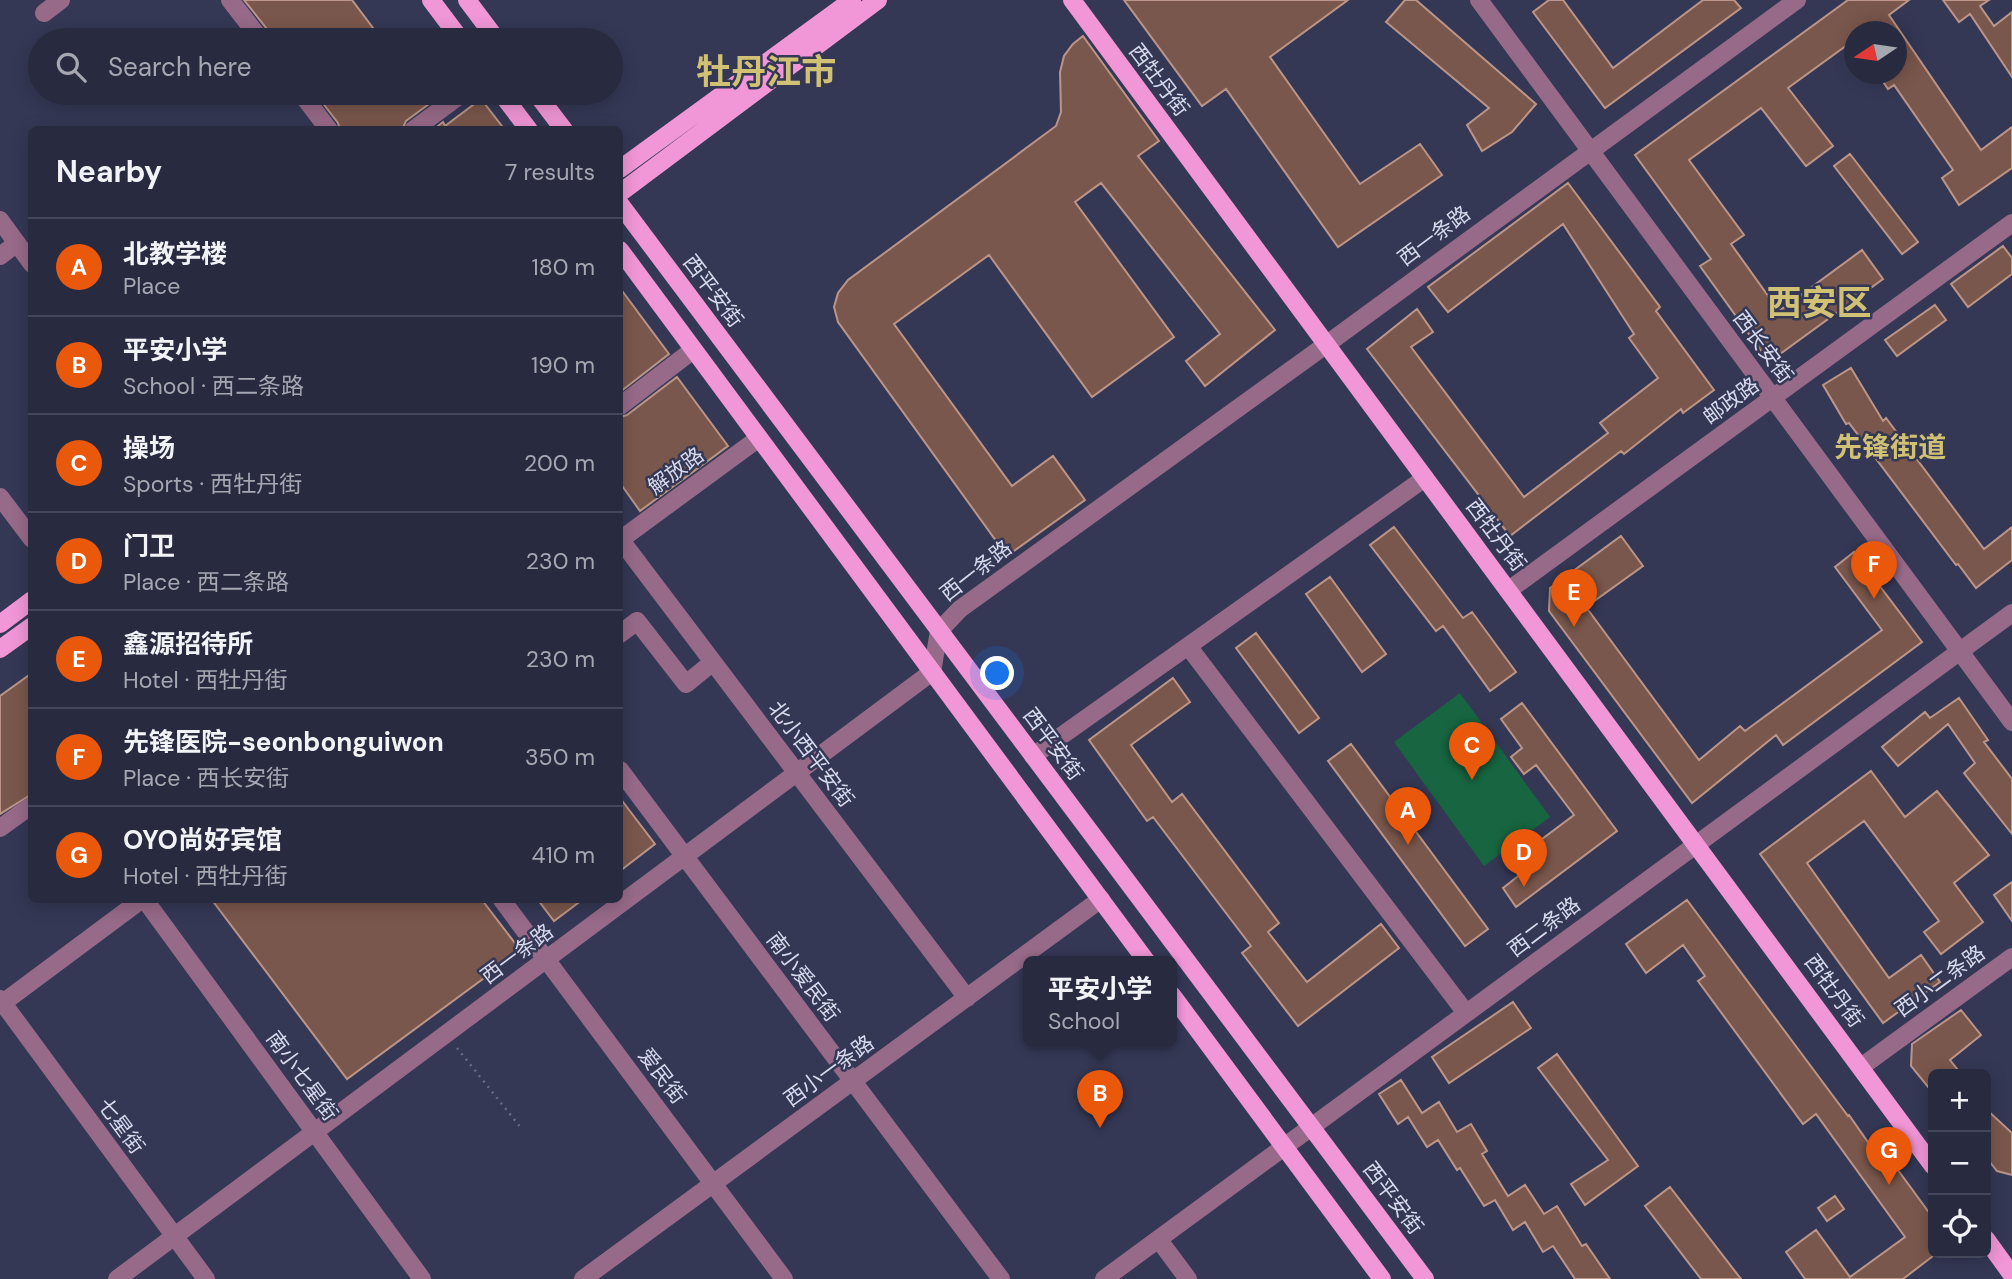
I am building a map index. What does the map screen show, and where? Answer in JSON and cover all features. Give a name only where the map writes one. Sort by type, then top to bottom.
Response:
[{"type":"main road","points":[[431,0],[452,28]]},
{"type":"main road","points":[[467,0],[488,28]]},
{"type":"main road","points":[[623,167],[852,0]]},
{"type":"main road","points":[[623,191],[878,0]]},
{"type":"main road","name":"西牡丹街","points":[[1072,0],[1928,1159]]},
{"type":"main road","points":[[510,105],[526,126]]},
{"type":"main road","points":[[545,105],[561,126]]},
{"type":"main road","name":"西平安街","points":[[623,208],[1425,1279]]},
{"type":"main road","points":[[623,254],[1143,956]]},
{"type":"main road","points":[[0,624],[28,603]]},
{"type":"main road","points":[[0,649],[28,629]]},
{"type":"main road","points":[[1177,1002],[1382,1279]]},
{"type":"main road","points":[[1991,1245],[2012,1275]]},
{"type":"street","points":[[44,13],[61,0]]},
{"type":"street","points":[[230,0],[252,28]]},
{"type":"street","name":"西长安街","points":[[1479,0],[2012,722]]},
{"type":"street","name":"西一条路","points":[[117,1279],[932,672],[939,631],[960,609],[1797,0]]},
{"type":"street","points":[[310,105],[326,126]]},
{"type":"street","points":[[418,126],[447,105]]},
{"type":"street","points":[[0,220],[28,258]]},
{"type":"street","name":"邮政路","points":[[1508,590],[2012,223]]},
{"type":"street","points":[[0,256],[17,243]]},
{"type":"street","points":[[623,404],[693,349]]},
{"type":"street","name":"解放路","points":[[623,538],[759,438]]},
{"type":"street","points":[[1033,756],[1425,478]]},
{"type":"street","points":[[0,497],[28,535]]},
{"type":"street","name":"北小西平安街","points":[[623,544],[967,998]]},
{"type":"street","name":"西二条路","points":[[1104,1279],[2012,613]]},
{"type":"street","points":[[623,632],[637,621],[686,684],[713,663]]},
{"type":"street","points":[[1188,646],[1466,1013]]},
{"type":"street","name":"南小爱民街","points":[[623,774],[1001,1279]]},
{"type":"street","points":[[0,828],[28,808]]},
{"type":"street","name":"西小一条路","points":[[1024,956],[1101,899]]},
{"type":"street","points":[[1,1002],[139,903]]},
{"type":"street","name":"南小七星街","points":[[145,903],[422,1279]]},
{"type":"street","name":"爱民街","points":[[504,903],[784,1279]]},
{"type":"street","name":"西小一条路","points":[[586,1278],[1023,957]]},
{"type":"street","name":"西小二条路","points":[[1861,1067],[2012,957]]},
{"type":"street","name":"七星街","points":[[1,1002],[206,1279]]},
{"type":"street","points":[[1159,1240],[1188,1279]]},
{"type":"path","points":[[447,1034],[521,1128]]},
{"type":"green space","points":[[1460,693],[1550,817],[1484,866],[1394,742]]},
{"type":"building","points":[[244,0],[352,0],[373,28],[266,28]]},
{"type":"building","points":[[1124,0],[1348,0],[1270,57],[1360,184],[1420,144],[1442,175],[1338,247],[1226,89],[1202,106]]},
{"type":"building","points":[[1405,0],[1416,0],[1536,104],[1512,132],[1482,151],[1467,125],[1489,108],[1386,22]]},
{"type":"building","points":[[1549,0],[1563,0],[1613,68],[1703,0],[1734,0],[1741,8],[1605,108],[1533,12]]},
{"type":"building","points":[[1848,0],[1909,0],[1889,15],[1893,21],[1844,21],[1844,47],[1788,88],[1833,146],[1806,166],[1761,108],[1689,160],[1744,235],[1731,244],[1779,311],[1862,250],[1883,279],[1769,362],[1700,266],[1711,259],[1635,155]]},
{"type":"building","points":[[1943,0],[1989,0],[1980,6],[1994,26],[2012,12],[2012,77],[1970,14],[1959,22]]},
{"type":"building","points":[[1083,36],[1159,141],[1138,156],[1275,330],[1205,386],[1186,361],[1220,334],[1101,183],[1075,202],[1174,337],[1092,397],[989,255],[894,324],[1012,486],[1053,456],[1085,500],[1007,556],[838,322],[834,307],[838,293],[848,280],[1056,126],[1061,112],[1060,72],[1064,56]]},
{"type":"building","points":[[1907,41],[1981,150],[2012,127],[2012,168],[1959,205],[1942,178],[1953,170],[1894,85],[1888,89],[1885,84],[1907,84]]},
{"type":"building","points":[[324,105],[428,105],[406,121],[404,126],[339,126]]},
{"type":"building","points":[[473,105],[486,105],[502,126],[445,126]]},
{"type":"building","points":[[1850,154],[1918,242],[1902,254],[1834,166]]},
{"type":"building","points":[[1568,183],[1660,307],[1656,311],[1714,390],[1683,413],[1681,409],[1624,454],[1621,451],[1510,536],[1367,349],[1417,309],[1433,332],[1411,347],[1524,497],[1608,433],[1600,423],[1658,378],[1629,338],[1634,334],[1563,224],[1448,312],[1428,287]]},
{"type":"building","points":[[2003,246],[2012,258],[2012,274],[1968,307],[1951,284]]},
{"type":"building","points":[[623,292],[669,354],[623,390]]},
{"type":"building","points":[[1935,305],[1946,320],[1897,356],[1885,340]]},
{"type":"building","points":[[1851,368],[1883,421],[1886,418],[1984,549],[2012,527],[2012,560],[1976,588],[1849,423],[1846,424],[1823,385]]},
{"type":"building","points":[[677,377],[728,446],[640,511],[623,487],[623,416]]},
{"type":"building","points":[[1394,527],[1463,618],[1472,612],[1516,672],[1490,691],[1443,626],[1436,631],[1370,545]]},
{"type":"building","points":[[1621,536],[1643,566],[1586,607],[1699,760],[1740,726],[1745,731],[1882,630],[1835,567],[1854,552],[1922,642],[1783,745],[1776,735],[1692,803],[1549,611],[1550,588]]},
{"type":"building","points":[[1330,577],[1386,654],[1362,672],[1306,594]]},
{"type":"building","points":[[1256,633],[1319,718],[1299,733],[1236,648]]},
{"type":"building","points":[[28,676],[28,796],[0,814],[0,696]]},
{"type":"building","points":[[1173,678],[1190,702],[1131,745],[1172,802],[1182,794],[1279,923],[1268,932],[1307,982],[1381,924],[1399,948],[1298,1026],[1242,953],[1251,946],[1153,817],[1147,821],[1089,740]]},
{"type":"building","points":[[1959,698],[1988,740],[1984,742],[2012,779],[2012,834],[1964,773],[1975,763],[1948,724],[1898,766],[1882,747],[1925,712],[1930,718]]},
{"type":"building","points":[[1522,703],[1617,831],[1516,907],[1503,888],[1531,866],[1522,854],[1574,815],[1536,765],[1524,774],[1511,757],[1522,748],[1501,719]]},
{"type":"building","points":[[1351,744],[1488,929],[1465,946],[1328,761]]},
{"type":"building","points":[[1871,771],[1905,817],[1937,791],[1989,855],[1954,883],[1983,922],[1941,954],[1924,932],[1939,921],[1864,821],[1807,863],[1889,978],[1921,955],[1940,982],[1883,1023],[1760,854]]},
{"type":"building","points":[[623,802],[655,844],[623,869]]},
{"type":"building","points":[[2012,882],[2012,921],[1994,895]]},
{"type":"building","points":[[1687,900],[1870,1145],[1876,1140],[1928,1211],[1928,1258],[1930,1258],[1903,1279],[1805,1279],[1786,1252],[1816,1230],[1850,1277],[1905,1237],[1816,1114],[1803,1124],[1698,981],[1705,976],[1683,945],[1646,973],[1626,944]]},
{"type":"building","points":[[214,903],[484,903],[521,951],[347,1079]]},
{"type":"building","points":[[540,903],[578,903],[554,921]]},
{"type":"building","points":[[1513,1002],[1531,1028],[1449,1083],[1432,1057]]},
{"type":"building","points":[[1961,1010],[1981,1035],[1950,1060],[1957,1069],[1928,1069],[1928,1087],[1911,1066],[1912,1044]]},
{"type":"building","points":[[1557,1054],[1638,1166],[1585,1205],[1571,1184],[1608,1160],[1538,1068]]},
{"type":"building","points":[[1401,1080],[1422,1113],[1439,1102],[1457,1132],[1471,1124],[1487,1151],[1482,1154],[1508,1196],[1525,1185],[1544,1214],[1557,1206],[1582,1246],[1586,1244],[1610,1279],[1575,1279],[1553,1246],[1543,1252],[1525,1222],[1513,1230],[1495,1200],[1484,1206],[1438,1140],[1427,1147],[1408,1117],[1398,1124],[1379,1094]]},
{"type":"building","points":[[1991,1114],[2012,1133],[2012,1175],[1997,1171],[1991,1163]]},
{"type":"building","points":[[1670,1187],[1741,1279],[1701,1279],[1645,1206]]},
{"type":"building","points":[[1835,1196],[1844,1209],[1827,1221],[1818,1208]]},
{"type":"place","name":"先锋医院-seonbonguiwon","points":[[1874,599]]},
{"type":"place","name":"鑫源招待所","points":[[1574,627]]},
{"type":"place","name":"操场","points":[[1472,780]]},
{"type":"place","name":"北教学楼","points":[[1408,845]]},
{"type":"place","name":"门卫","points":[[1524,887]]},
{"type":"place","name":"平安小学","points":[[1100,1128]]},
{"type":"place","name":"OYO尚好宾馆","points":[[1889,1185]]},
{"type":"district","name":"牡丹江市","points":[[766,72]]},
{"type":"district","name":"西安区","points":[[1819,303]]},
{"type":"district","name":"先锋街道","points":[[1890,447]]}]
